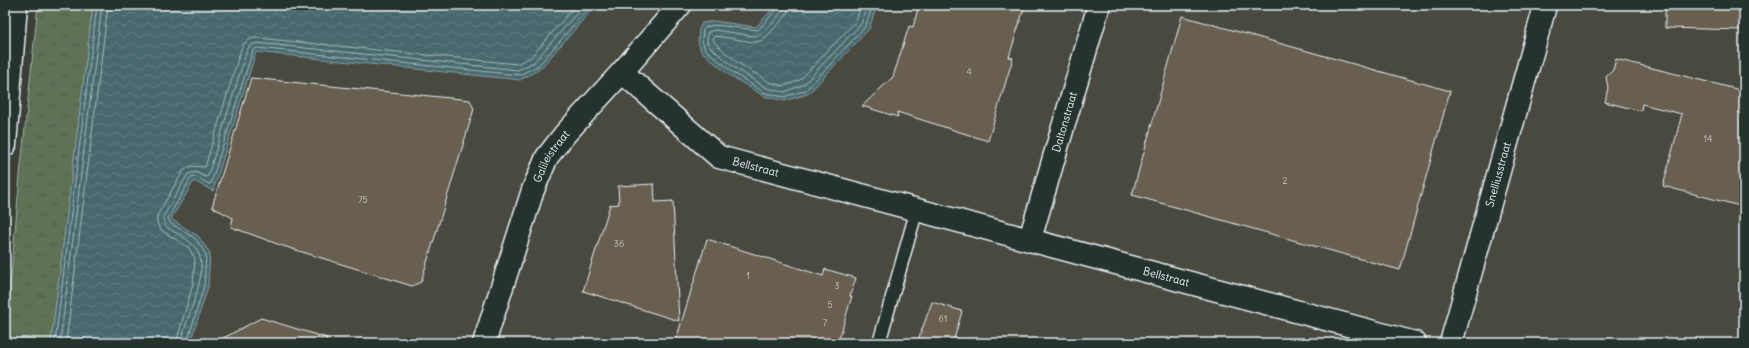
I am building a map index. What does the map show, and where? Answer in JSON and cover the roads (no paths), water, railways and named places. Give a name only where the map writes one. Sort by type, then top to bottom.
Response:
[{"type":"street","points":[[5,146],[16,5]]},
{"type":"street","points":[[14,35],[21,5]]},
{"type":"street","name":"Galileistraat","points":[[484,343],[533,190],[547,156],[564,134],[622,72],[680,5]]},
{"type":"street","name":"Daltonstraat","points":[[1030,239],[1098,5]]},
{"type":"street","name":"Snelliusstraat","points":[[1451,343],[1544,5]]},
{"type":"street","name":"Bellstraat","points":[[622,72],[719,157],[1416,343]]},
{"type":"lane","points":[[879,343],[917,209]]},
{"type":"water","points":[[93,5],[596,5],[540,69],[520,80],[256,52],[213,191],[194,181],[171,219],[198,236],[210,253],[208,287],[190,343],[51,343]]},
{"type":"water","points":[[776,5],[877,5],[869,29],[808,94],[784,101],[764,96],[729,75],[701,51],[698,42],[699,29],[702,23],[714,21],[756,27]]}]
